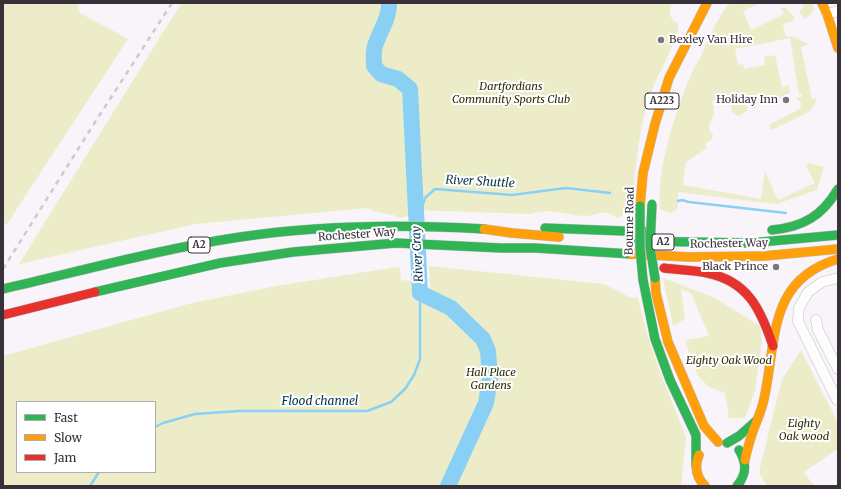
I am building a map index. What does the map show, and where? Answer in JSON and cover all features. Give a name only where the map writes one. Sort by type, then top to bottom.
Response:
[{"type":"main road","name":"Bourne Road","points":[[694,486],[696,470],[696,435],[670,380],[655,339],[643,280],[640,248],[640,206],[643,173],[655,124],[669,78],[707,3]]},
{"type":"main road","points":[[822,3],[838,48]]},
{"type":"main road","points":[[686,65],[691,52],[710,16]]},
{"type":"main road","name":"A223","points":[[659,146],[673,97]]},
{"type":"main road","points":[[766,230],[793,227],[807,222],[822,211],[834,197],[838,189]]},
{"type":"main road","name":"Bourne Road","points":[[652,200],[650,247],[656,293],[668,342],[704,426],[716,444],[738,449],[745,460]]},
{"type":"main road","name":"Rochester Way","points":[[5,288],[179,248],[240,237],[302,230],[433,226],[487,229],[512,233],[592,239]]},
{"type":"main road","points":[[487,229],[512,226],[674,234],[689,233]]},
{"type":"main road","name":"Rochester Way","points":[[623,241],[750,243],[838,235]]},
{"type":"main road","name":"Rochester Way","points":[[7,314],[148,279],[220,263],[293,252],[396,243],[438,246],[535,248],[689,257],[764,256],[838,249]]},
{"type":"main road","points":[[501,248],[540,256],[600,261]]},
{"type":"main road","points":[[737,486],[744,476],[746,466],[745,460],[751,437],[764,400],[777,322],[782,306],[794,285],[810,271],[824,263],[838,259]]},
{"type":"main road","points":[[635,264],[713,274],[738,284],[757,304],[766,323],[773,346]]},
{"type":"main road","points":[[705,486],[700,482],[696,470],[697,458],[716,444],[739,436],[758,418]]},
{"type":"main road","points":[[744,476],[749,486]]},
{"type":"street","points":[[827,14],[838,11]]},
{"type":"street","points":[[838,278],[822,282],[808,292],[798,308],[798,321],[802,331],[838,400]]},
{"type":"street","points":[[816,320],[818,330],[838,369]]},
{"type":"green space","points":[[3,3],[77,3],[80,13],[128,39],[7,224],[3,226]]},
{"type":"green space","name":"Dartfordians Community Sports Club","points":[[182,3],[672,3],[670,7],[670,15],[674,22],[678,23],[678,29],[673,45],[653,88],[644,115],[637,156],[633,198],[626,200],[623,215],[618,218],[604,213],[579,216],[545,211],[531,214],[415,210],[411,215],[401,218],[372,211],[368,208],[196,224],[19,264]]},
{"type":"green space","points":[[730,3],[761,3],[743,11],[751,30],[784,14],[781,8],[786,8],[795,18],[793,21],[783,24],[786,37],[791,36],[807,43],[808,45],[801,47],[812,99],[816,98],[815,105],[810,111],[772,130],[769,125],[801,108],[800,101],[798,101],[797,98],[802,97],[802,94],[799,95],[790,38],[735,49],[738,65],[743,64],[744,69],[765,65],[764,57],[775,55],[782,87],[789,85],[790,93],[764,105],[761,101],[754,105],[750,103],[747,104],[746,106],[748,111],[738,116],[732,112],[729,97],[712,101],[715,113],[709,125],[710,132],[713,134],[712,139],[705,144],[707,148],[686,162],[683,185],[761,199],[765,172],[778,200],[815,183],[806,166],[809,163],[824,167],[817,190],[776,204],[678,192],[678,208],[671,213],[660,209],[660,195],[663,164],[671,131],[690,78],[715,26]]},
{"type":"green space","points":[[801,3],[812,3],[814,8],[812,13],[805,19],[799,11],[804,7]]},
{"type":"green space","name":"Hall Place Gardens","points":[[429,266],[604,284],[631,298],[638,298],[647,334],[660,372],[686,437],[681,486],[3,486],[3,356],[188,304],[276,286],[397,267],[400,268],[401,280],[410,281],[430,292]]},
{"type":"green space","name":"Eighty Oak Wood","points":[[663,278],[715,298],[760,326],[762,342],[755,391],[745,418],[729,418],[725,393],[709,387],[697,375],[685,340],[709,336],[691,293],[681,289],[685,319],[673,326]]},
{"type":"green space","name":"Eighty Oak wood","points":[[801,350],[838,423],[838,454],[836,450],[804,472],[814,486],[767,486],[759,472],[782,379]]},
{"type":"waterway","name":"River Cray","points":[[389,3],[388,14],[374,48],[374,66],[381,74],[398,79],[410,89],[420,293],[451,308],[483,339],[488,351],[490,378],[486,403],[448,486]]},
{"type":"waterway","name":"River Shuttle","points":[[418,218],[425,198],[435,189],[512,195],[566,188],[610,193]]},
{"type":"waterway","name":"River Shuttle","points":[[678,201],[682,200],[786,213]]},
{"type":"waterway","name":"Flood channel","points":[[156,426],[195,414],[239,411],[367,411],[391,402],[405,389],[414,375],[420,359],[420,293]]},
{"type":"waterway","name":"Flood channel","points":[[90,486],[98,473]]},
{"type":"railway","points":[[3,269],[172,3]]},
{"type":"traffic: fast","points":[[772,230],[793,226],[811,218],[825,206],[838,189]]},
{"type":"traffic: fast","points":[[652,204],[650,247],[655,278]]},
{"type":"traffic: fast","points":[[640,206],[640,248],[643,280]]},
{"type":"traffic: fast","points":[[3,289],[180,248],[270,233],[331,228],[392,226],[484,229]]},
{"type":"traffic: fast","points":[[545,228],[650,232]]},
{"type":"traffic: fast","points":[[634,241],[750,243],[838,235]]},
{"type":"traffic: fast","points":[[95,292],[220,263],[293,252],[396,243],[501,248],[535,248],[631,254]]},
{"type":"traffic: fast","points":[[643,280],[655,339],[670,380],[696,435],[696,465]]},
{"type":"traffic: fast","points":[[727,443],[739,436],[756,421]]},
{"type":"traffic: fast","points":[[737,486],[743,477],[745,468],[745,464],[739,450]]},
{"type":"traffic: slow","points":[[640,206],[643,173],[655,124],[669,78],[707,3]]},
{"type":"traffic: slow","points":[[822,3],[838,48]]},
{"type":"traffic: slow","points":[[484,229],[559,237]]},
{"type":"traffic: slow","points":[[631,254],[689,257],[764,256],[838,249]]},
{"type":"traffic: slow","points":[[745,460],[752,434],[761,411],[774,335],[779,315],[787,297],[798,282],[815,269],[838,259]]},
{"type":"traffic: slow","points":[[655,278],[656,293],[668,342],[704,426],[718,442]]},
{"type":"traffic: slow","points":[[699,455],[696,468],[698,475],[705,486]]},
{"type":"traffic: jam","points":[[664,268],[707,273],[721,277],[743,290],[758,309],[773,346]]},
{"type":"traffic: jam","points":[[3,315],[95,292]]},
{"type":"place","name":"Bexley Van Hire","points":[[661,40]]},
{"type":"place","name":"Holiday Inn","points":[[786,100]]},
{"type":"place","name":"Black Prince","points":[[776,267]]}]
